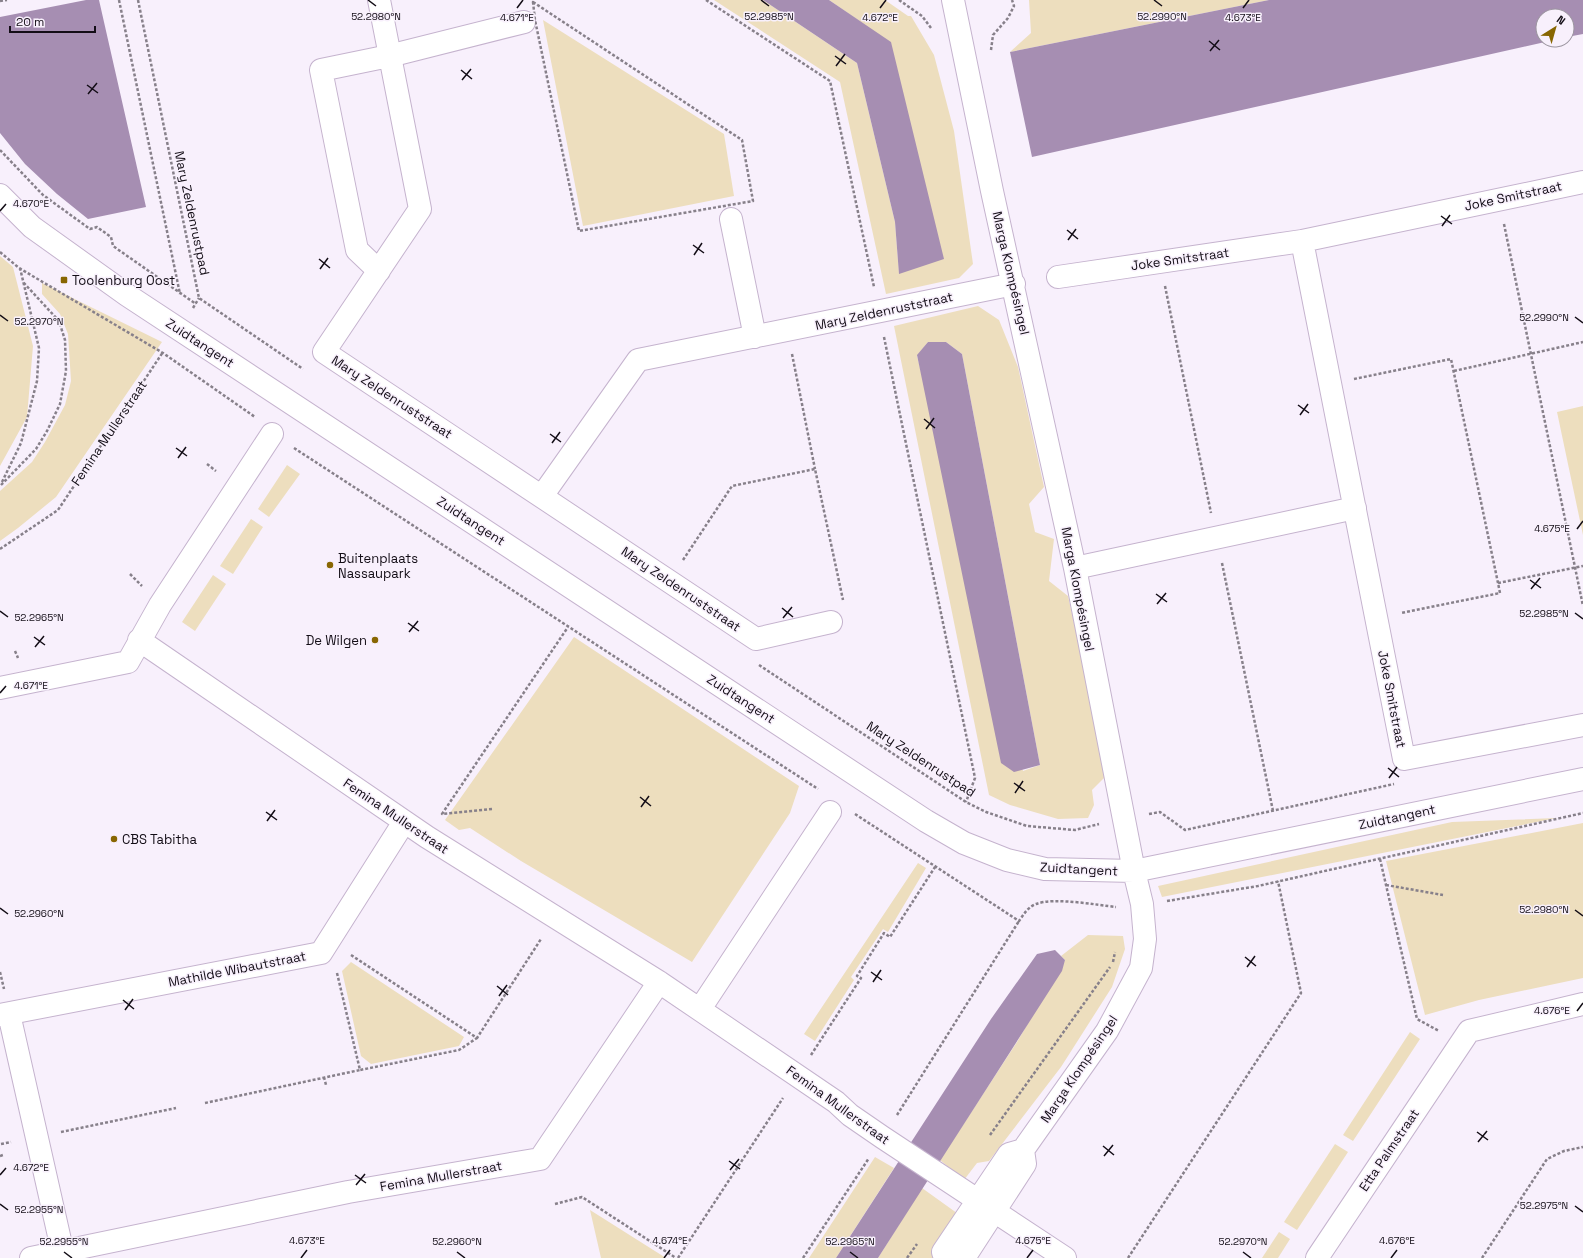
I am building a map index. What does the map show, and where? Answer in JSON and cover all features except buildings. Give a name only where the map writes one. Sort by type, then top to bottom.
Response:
[{"type":"street","name":"Mary Zeldenruststraat","points":[[379,0],[420,209],[324,352],[756,639],[831,622]]},
{"type":"street","name":"Marga Klompésingel","points":[[953,0],[982,146],[1014,284],[1075,568],[1123,818],[1142,904],[1145,939],[1141,968],[1108,1031],[1023,1150],[1009,1154],[964,1258]]},
{"type":"street","points":[[379,271],[357,250],[321,70],[389,56],[524,22]]},
{"type":"street","name":"Joke Smitstraat","points":[[1058,277],[1302,241],[1583,182]]},
{"type":"street","name":"Zuidtangent","points":[[0,195],[32,227],[127,295],[180,328],[926,821],[964,842],[1007,860],[1045,869],[1134,871],[1583,779]]},
{"type":"street","points":[[731,219],[755,337]]},
{"type":"street","name":"Joke Smitstraat","points":[[1302,241],[1404,759],[1583,725]]},
{"type":"street","name":"Mary Zeldenruststraat","points":[[542,496],[638,360],[1014,284]]},
{"type":"street","points":[[0,688],[128,662],[160,605],[272,434]]},
{"type":"street","points":[[1075,568],[1354,508]]},
{"type":"street","name":"Femina Mullerstraat","points":[[139,640],[404,822],[700,1009],[836,1102],[850,1115],[886,1140],[986,1206]]},
{"type":"street","points":[[700,1009],[834,805]]},
{"type":"street","name":"Mathilde Wibautstraat","points":[[4,1015],[321,953],[404,822]]},
{"type":"street","name":"Femina Mullerstraat","points":[[31,1258],[63,1254],[348,1192],[540,1159],[659,982]]},
{"type":"street","name":"Etta Palmstraat","points":[[1317,1258],[1469,1031],[1583,1004]]},
{"type":"street","points":[[4,1015],[36,1137],[63,1254]]},
{"type":"street","points":[[986,1206],[1065,1258]]},
{"type":"street","name":"Marga Klompésingel","points":[[945,1258],[943,1252],[986,1206]]},
{"type":"path","points":[[0,1],[7,0]]},
{"type":"path","points":[[119,0],[180,294]]},
{"type":"path","name":"Mary Zeldenrustpad","points":[[138,0],[199,298]]},
{"type":"path","points":[[706,0],[830,81],[975,778],[966,802]]},
{"type":"path","points":[[533,2],[742,140],[753,201],[579,231],[537,27],[533,2]]},
{"type":"path","points":[[0,150],[43,195],[90,229],[97,227],[111,237],[114,246],[196,304]]},
{"type":"path","points":[[1499,199],[1583,606]]},
{"type":"path","points":[[0,252],[19,268],[163,353],[265,424],[272,434],[568,627],[834,805],[1019,921]]},
{"type":"path","points":[[1160,262],[1272,811]]},
{"type":"path","points":[[0,485],[21,443],[37,381],[39,348],[19,268]]},
{"type":"path","points":[[0,485],[36,449],[47,431],[60,404],[66,371],[65,340],[58,321],[23,282]]},
{"type":"path","points":[[199,298],[304,369]]},
{"type":"path","name":"Femina Mullerstraat","points":[[0,549],[58,510],[199,298]]},
{"type":"path","points":[[787,331],[847,619],[831,622]]},
{"type":"path","points":[[1454,371],[1583,342]]},
{"type":"path","points":[[1330,384],[1451,359],[1500,593],[1376,618]]},
{"type":"path","points":[[669,580],[732,486],[815,469]]},
{"type":"path","points":[[1498,583],[1583,566]]},
{"type":"path","points":[[492,808],[442,814],[568,627]]},
{"type":"path","name":"Mary Zeldenrustpad","points":[[754,662],[966,802],[986,812],[1027,826],[1075,830],[1123,818],[1160,812],[1185,830],[1400,782]]},
{"type":"path","points":[[803,1258],[886,1140],[1019,921],[1026,911],[1036,904],[1049,902],[1124,908],[1142,904],[1188,899],[1278,882],[1583,813]]},
{"type":"path","points":[[1380,859],[1417,1019],[1461,1043]]},
{"type":"path","points":[[555,1204],[582,1197],[677,1258],[861,978],[857,976],[884,933],[890,937],[935,867]]},
{"type":"path","points":[[1128,1258],[1301,993],[1278,882]]},
{"type":"path","points":[[1386,885],[1443,895]]},
{"type":"path","points":[[205,1103],[459,1050],[477,1038],[556,917]]},
{"type":"path","points":[[329,940],[477,1038]]},
{"type":"path","points":[[986,1142],[1113,963],[1116,949]]},
{"type":"path","points":[[337,972],[360,1070]]},
{"type":"path","points":[[324,1077],[326,1085]]},
{"type":"path","points":[[1,1144],[176,1108]]},
{"type":"path","points":[[1482,1258],[1547,1159],[1564,1151],[1583,1147]]},
{"type":"shaded area","points":[[86,0],[99,0],[146,207],[88,219],[57,194],[25,164],[0,133],[0,17]]},
{"type":"shaded area","points":[[714,0],[763,0],[857,63],[895,222],[899,274],[891,43],[829,0],[885,0],[908,16],[911,16],[934,55],[954,131],[973,264],[959,278],[886,294],[840,82]]},
{"type":"shaded area","points":[[763,0],[829,0],[891,42],[944,259],[899,274],[895,222],[857,63]]},
{"type":"shaded area","points":[[1029,0],[1269,0],[1010,52],[1031,33]]},
{"type":"shaded area","points":[[1269,0],[1583,0],[1583,34],[1575,36],[1575,8],[1535,8],[1535,44],[1032,157],[1010,52]]},
{"type":"shaded area","points":[[543,20],[724,134],[734,196],[583,226]]},
{"type":"shaded area","points":[[0,256],[13,267],[33,346],[27,417],[0,466]]},
{"type":"shaded area","points":[[42,283],[162,342],[56,497],[0,541],[0,491],[32,462],[45,442],[65,405],[71,381],[68,334],[60,314],[42,294]]},
{"type":"shaded area","points":[[978,306],[999,320],[1018,367],[1044,487],[1029,504],[1035,532],[1054,539],[1049,581],[1068,596],[1108,774],[1092,790],[1094,805],[1088,818],[1058,819],[1010,805],[989,795],[894,326]],"holes":[[[928,342],[946,342],[962,354],[1040,765],[1023,771],[917,356]]]},
{"type":"shaded area","points":[[928,342],[946,342],[962,354],[1040,765],[1014,772],[1001,763],[917,355]]},
{"type":"shaded area","points":[[1583,406],[1583,535],[1557,412]]},
{"type":"shaded area","points":[[287,465],[300,474],[269,517],[258,509]]},
{"type":"shaded area","points":[[251,519],[263,527],[233,574],[220,566]]},
{"type":"shaded area","points":[[213,575],[226,584],[195,631],[182,622]]},
{"type":"shaded area","points":[[574,637],[799,786],[790,813],[692,962],[521,861],[470,828],[459,830],[445,820]]},
{"type":"shaded area","points":[[1557,818],[1162,897],[1158,886],[1452,822]]},
{"type":"shaded area","points":[[1583,823],[1583,978],[1479,1000],[1425,1015],[1386,861]]},
{"type":"shaded area","points":[[918,863],[926,868],[888,932],[883,929],[851,977],[854,980],[815,1041],[804,1034]]},
{"type":"shaded area","points":[[1088,935],[1123,936],[1125,949],[1112,987],[1061,1067],[989,1161],[977,1163],[964,1180],[940,1160],[1017,1042],[1065,960],[1061,956]]},
{"type":"shaded area","points":[[1055,950],[1065,960],[1062,971],[878,1258],[836,1258],[991,1019],[1037,954]]},
{"type":"shaded area","points":[[351,962],[464,1037],[459,1046],[371,1064],[361,1056],[342,971]]},
{"type":"shaded area","points":[[1410,1032],[1420,1039],[1353,1141],[1343,1135]]},
{"type":"shaded area","points":[[1335,1144],[1348,1152],[1297,1230],[1284,1222]]},
{"type":"shaded area","points":[[875,1157],[894,1168],[836,1258],[809,1258]]},
{"type":"shaded area","points":[[922,1188],[961,1216],[934,1258],[878,1258]]},
{"type":"shaded area","points":[[590,1210],[666,1258],[601,1258]]},
{"type":"shaded area","points":[[1279,1232],[1290,1239],[1278,1258],[1262,1258]]},
{"type":"place","name":"Toolenburg Oost","points":[[64,280]]},
{"type":"place","name":"Buitenplaats Nassaupark","points":[[330,565]]},
{"type":"place","name":"De Wilgen","points":[[375,640]]},
{"type":"place","name":"CBS Tabitha","points":[[114,839]]}]
